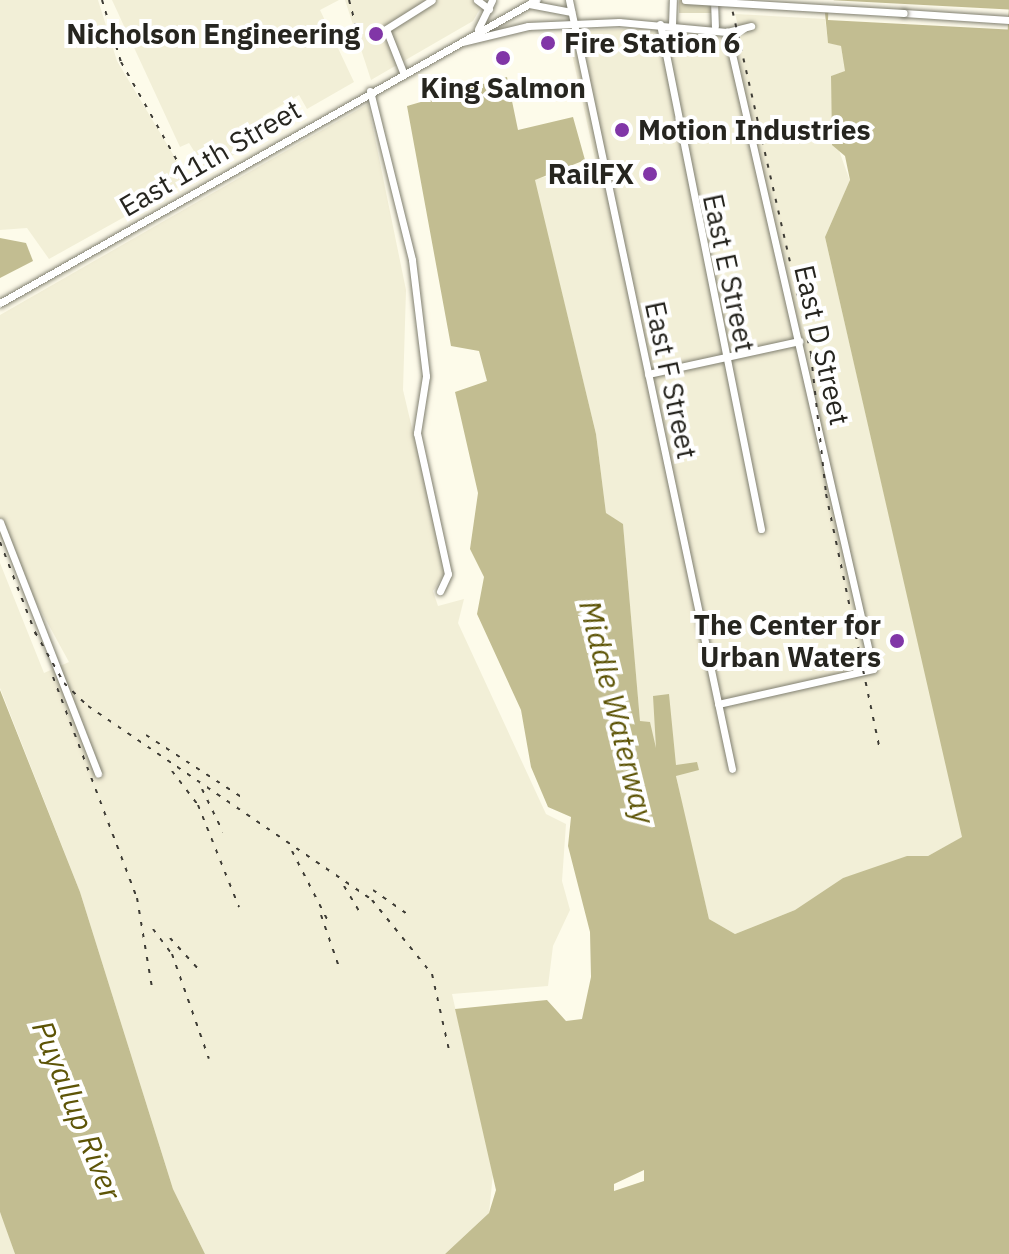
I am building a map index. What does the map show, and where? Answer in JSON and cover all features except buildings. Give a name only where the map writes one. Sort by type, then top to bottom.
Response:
[{"type":"street","points":[[403,72],[386,29],[432,0]]},
{"type":"street","points":[[477,0],[489,9]]},
{"type":"street","points":[[478,29],[492,0]]},
{"type":"street","points":[[504,0],[506,13]]},
{"type":"street","name":"East 11th Street","points":[[0,303],[506,13],[536,0]]},
{"type":"street","name":"East F Street","points":[[569,0],[732,769]]},
{"type":"street","points":[[672,25],[673,0]]},
{"type":"street","points":[[685,0],[1009,20]]},
{"type":"street","points":[[714,0],[715,26]]},
{"type":"street","points":[[516,8],[546,4],[572,13]]},
{"type":"street","name":"East 11th Street","points":[[442,50],[498,30],[660,24],[715,26],[727,32]]},
{"type":"street","name":"East E Street","points":[[660,24],[724,357],[761,529]]},
{"type":"street","points":[[727,32],[751,26]]},
{"type":"street","name":"East D Street","points":[[718,704],[873,669],[727,32]]},
{"type":"street","points":[[370,91],[412,260],[426,376],[417,433],[448,574],[440,591]]},
{"type":"street","points":[[648,374],[799,341]]},
{"type":"street","points":[[0,522],[98,774]]},
{"type":"shaded area","points":[[0,0],[98,0],[117,61],[189,181],[49,259],[27,228],[0,230]]},
{"type":"shaded area","points":[[112,0],[339,0],[320,10],[354,82],[307,109],[299,95],[263,116],[258,139],[207,172],[189,143],[180,147]]},
{"type":"shaded area","points":[[345,0],[485,0],[473,21],[371,80]]},
{"type":"shaded area","points":[[679,0],[717,0],[717,13],[679,13]]},
{"type":"shaded area","points":[[735,14],[825,19],[828,42],[841,46],[846,71],[831,76],[832,131],[850,181],[825,237],[963,837],[928,856],[843,878],[795,910],[735,934],[709,919],[685,819],[676,775],[699,769],[676,766],[652,749],[650,722],[640,722],[623,525],[606,513],[596,434],[534,179],[597,168],[567,31],[652,28],[741,37]]},
{"type":"shaded area","points":[[368,104],[406,290],[403,390],[446,572],[433,591],[438,606],[464,599],[458,623],[546,814],[566,824],[562,881],[570,910],[553,946],[548,986],[452,994],[493,1174],[489,1213],[445,1254],[205,1254],[173,1189],[80,892],[0,688],[0,563],[44,673],[69,662],[0,536],[0,315]]},
{"type":"shaded area","points":[[0,1212],[4,1221],[15,1254],[0,1254]]},
{"type":"water","name":"Middle Waterway","points":[[834,0],[1009,0],[1009,1254],[445,1254],[489,1213],[496,1190],[455,1009],[547,1000],[566,1021],[582,1019],[591,977],[590,932],[568,846],[571,817],[548,807],[531,767],[521,710],[477,614],[484,577],[470,549],[478,493],[455,392],[487,381],[479,351],[451,346],[407,106],[507,77],[518,130],[573,117],[585,160],[535,180],[596,434],[606,513],[623,524],[640,721],[650,722],[656,748],[653,696],[669,694],[676,765],[697,762],[699,770],[676,776],[709,919],[735,934],[795,910],[843,878],[907,856],[928,856],[962,837],[825,237],[850,180],[845,156],[832,145],[831,76],[845,71],[841,46],[828,43],[825,13]],"holes":[[[644,1170],[644,1181],[614,1191],[614,1184]]]},
{"type":"water","points":[[0,238],[26,243],[33,261],[0,278]]},
{"type":"water","name":"Puyallup River","points":[[0,690],[80,892],[173,1189],[205,1254],[15,1254],[0,1212]]},
{"type":"pier","points":[[829,0],[1009,9],[1008,29],[828,20]]},
{"type":"railway","points":[[102,0],[121,62],[180,166]]},
{"type":"railway","points":[[349,0],[358,34]]},
{"type":"railway","points":[[730,0],[811,355],[826,494],[879,745]]},
{"type":"railway","points":[[0,542],[38,640]]},
{"type":"railway","points":[[35,632],[64,683],[88,706],[372,900],[432,974],[449,1050]]},
{"type":"railway","points":[[53,677],[137,898],[152,988]]},
{"type":"railway","points":[[146,735],[246,800]]},
{"type":"railway","points":[[172,771],[198,805],[239,907]]},
{"type":"railway","points":[[202,789],[223,832]]},
{"type":"railway","points":[[292,851],[330,925]]},
{"type":"railway","points":[[344,886],[360,913]]},
{"type":"railway","points":[[373,890],[410,916]]},
{"type":"railway","points":[[321,915],[340,970]]},
{"type":"railway","points":[[153,929],[172,954],[209,1059]]},
{"type":"railway","points":[[170,938],[202,973]]},
{"type":"place","name":"Nicholson Engineering","points":[[376,34]]},
{"type":"place","name":"Fire Station 6","points":[[548,43]]},
{"type":"place","name":"King Salmon","points":[[503,58]]},
{"type":"place","name":"Motion Industries","points":[[622,130]]},
{"type":"place","name":"RailFX","points":[[650,174]]},
{"type":"place","name":"The Center for Urban Waters","points":[[897,641]]}]
